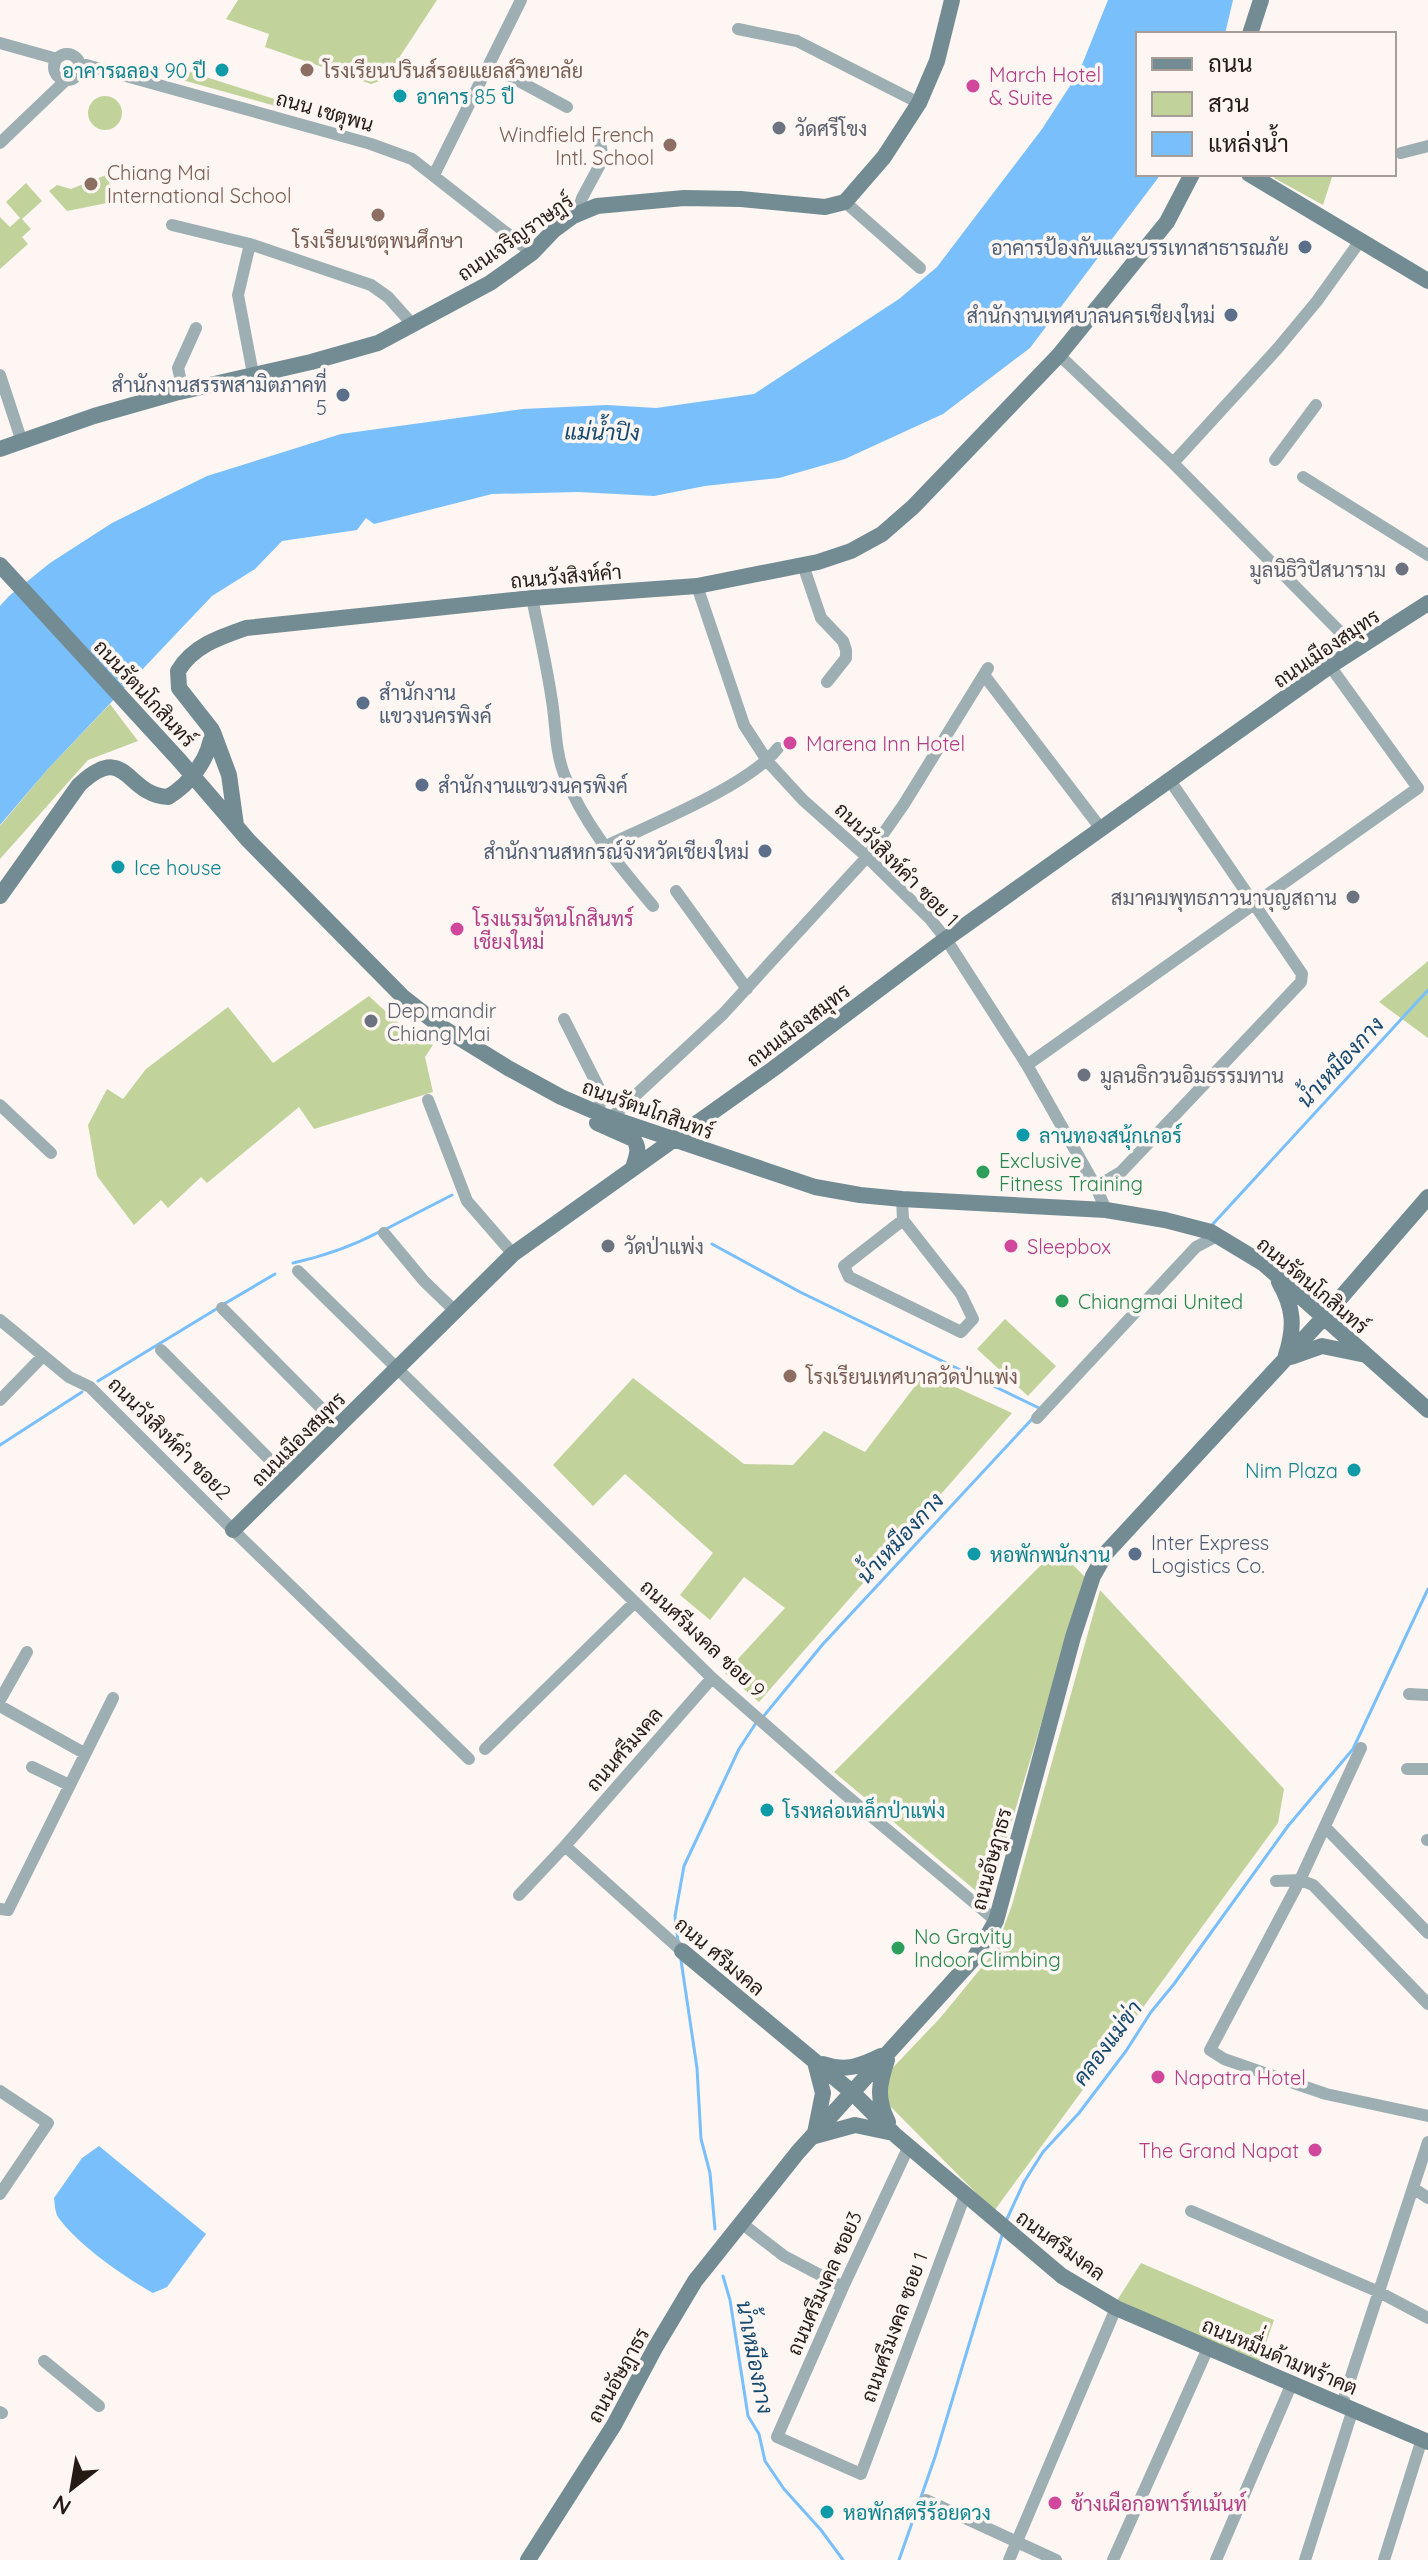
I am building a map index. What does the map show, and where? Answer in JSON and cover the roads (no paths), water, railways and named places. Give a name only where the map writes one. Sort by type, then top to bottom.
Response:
[{"type":"street","points":[[434,175],[521,0]]},
{"type":"street","points":[[920,268],[845,202],[884,157],[919,103],[937,61],[952,0]]},
{"type":"street","points":[[1251,32],[1261,0]]},
{"type":"street","points":[[738,29],[797,41],[919,103]]},
{"type":"street","points":[[0,43],[57,59],[69,54],[79,63],[79,73],[73,79],[60,78],[55,71],[57,59]]},
{"type":"street","name":"ถนน เชตุพน","points":[[79,63],[371,144],[412,159],[532,253]]},
{"type":"street","points":[[489,65],[567,107]]},
{"type":"street","points":[[0,143],[66,80]]},
{"type":"street","points":[[577,215],[582,198],[603,159],[598,131]]},
{"type":"street","points":[[1401,153],[1428,146]]},
{"type":"street","name":"ถนนวังสิงห์คำ","points":[[212,730],[179,688],[178,671],[194,652],[218,638],[246,628],[532,598],[697,586],[803,565],[851,551],[882,534],[940,481],[1059,355],[1167,222],[1191,176]]},
{"type":"street","points":[[1252,176],[1428,281]]},
{"type":"street","name":"ถนนเจริญราษฎร์","points":[[0,449],[94,416],[183,391],[311,362],[378,343],[490,283],[532,253],[554,230],[577,215],[606,204],[684,198],[741,199],[825,207],[845,202]]},
{"type":"street","points":[[172,225],[250,244],[371,285],[388,297],[413,325]]},
{"type":"street","points":[[1173,463],[1307,313],[1360,241]]},
{"type":"street","points":[[250,244],[238,295],[253,374]]},
{"type":"street","points":[[183,391],[178,368],[196,328]]},
{"type":"street","points":[[1059,355],[1173,463],[1357,649]]},
{"type":"street","points":[[0,375],[22,442]]},
{"type":"street","points":[[1275,460],[1316,405]]},
{"type":"street","points":[[1303,477],[1428,555]]},
{"type":"street","name":"ถนนรัตนโกสินทร์","points":[[0,565],[236,826],[403,997],[440,1026],[508,1068],[561,1097],[604,1115],[815,1187],[902,1199],[1106,1210],[1169,1221],[1214,1234],[1269,1268],[1428,1410]]},
{"type":"street","points":[[803,565],[821,618],[843,641],[846,650],[846,658],[827,682]]},
{"type":"street","name":"ถนนวังสิงห์คำ ซอย 1","points":[[697,586],[744,725],[768,762],[803,800],[930,919],[946,939],[1027,1065],[1106,1210]]},
{"type":"street","points":[[532,598],[553,702],[557,753],[564,774],[587,823],[653,906]]},
{"type":"street","name":"ถนนเมืองสมุทร","points":[[233,1530],[513,1254],[773,1069],[946,939],[1171,782],[1330,666],[1428,603]]},
{"type":"street","points":[[1027,1065],[1418,788],[1330,666]]},
{"type":"street","points":[[604,1115],[747,989],[867,857],[904,804],[986,672],[1102,830]]},
{"type":"street","points":[[0,896],[90,774],[103,767],[112,767],[151,793],[168,797],[192,774],[209,751],[212,730]]},
{"type":"street","points":[[212,730],[229,775],[236,826]]},
{"type":"street","points":[[604,847],[708,797],[768,762],[778,748]]},
{"type":"street","points":[[1096,1187],[1121,1172],[1301,982],[1302,974],[1171,782]]},
{"type":"street","points":[[676,891],[747,989]]},
{"type":"street","points":[[564,1019],[603,1096],[604,1115]]},
{"type":"street","points":[[561,1097],[599,1125],[633,1139],[638,1149],[633,1168]]},
{"type":"street","points":[[428,1100],[467,1201],[513,1254]]},
{"type":"street","points":[[0,1105],[51,1153]]},
{"type":"street","name":"ถนนอัษฎาธร","points":[[528,2560],[614,2425],[681,2304],[740,2222],[974,1958],[996,1921],[1073,1637],[1099,1566],[1116,1542],[1324,1317],[1428,1197]]},
{"type":"street","points":[[902,1199],[903,1220],[961,1294],[973,1319],[961,1332],[849,1277],[844,1266],[903,1220]]},
{"type":"street","points":[[384,1233],[424,1281],[455,1311]]},
{"type":"street","points":[[1037,1418],[1196,1247],[1214,1234]]},
{"type":"street","points":[[1269,1268],[1292,1308],[1292,1330],[1284,1361]]},
{"type":"street","name":"ถนนศรีมงคล ซอย 9","points":[[298,1271],[712,1678],[996,1921]]},
{"type":"street","points":[[222,1308],[339,1426]]},
{"type":"street","name":"ถนนวังสิงห์คำ ซอย2","points":[[1,1322],[69,1377],[90,1387],[469,1759]]},
{"type":"street","points":[[1284,1361],[1305,1350],[1322,1346],[1352,1351],[1370,1358]]},
{"type":"street","points":[[161,1350],[287,1477]]},
{"type":"street","points":[[0,1400],[43,1356]]},
{"type":"street","points":[[485,1749],[635,1602]]},
{"type":"street","points":[[27,1652],[0,1703],[84,1753]]},
{"type":"street","name":"ถนนศรีมงคล","points":[[519,1895],[712,1678]]},
{"type":"street","points":[[1409,1694],[1428,1695]]},
{"type":"street","points":[[0,1909],[8,1910],[113,1698]]},
{"type":"street","points":[[1361,1748],[1300,1880],[1210,2050],[1224,2059],[1326,2094],[1428,2116]]},
{"type":"street","points":[[32,1767],[69,1785]]},
{"type":"street","points":[[1407,1769],[1428,1769]]},
{"type":"street","points":[[1325,1827],[1428,1933]]},
{"type":"street","name":"ถนน ศรีมงคล","points":[[565,1846],[665,1937],[853,2093]]},
{"type":"street","points":[[1276,1881],[1300,1880],[1313,1885],[1428,2004]]},
{"type":"street","points":[[814,2061],[849,2069],[891,2051]]},
{"type":"street","points":[[891,2051],[880,2081],[878,2097],[894,2134]]},
{"type":"street","points":[[814,2061],[823,2093],[814,2136],[855,2125],[894,2134]]},
{"type":"street","points":[[0,2091],[48,2123],[0,2194]]},
{"type":"street","name":"ถนนศรีมงคล","points":[[853,2093],[894,2134],[1062,2276],[1116,2308],[1009,2560]]},
{"type":"street","points":[[1305,2560],[1379,2292],[1428,2142]]},
{"type":"street","name":"ถนนศรีมงคล ซอย3","points":[[777,2437],[909,2146]]},
{"type":"street","points":[[1413,2188],[1428,2198]]},
{"type":"street","name":"ถนนศรีมงคล ซอย 1","points":[[777,2437],[861,2474],[965,2195]]},
{"type":"street","points":[[1191,2211],[1379,2292],[1428,2318]]},
{"type":"street","points":[[740,2222],[784,2256],[843,2287]]},
{"type":"street","name":"ถนนหมื่่นด้ามพร้าคต","points":[[1116,2308],[1425,2441]]},
{"type":"street","points":[[1113,2560],[1208,2348]]},
{"type":"street","points":[[44,2361],[99,2406]]},
{"type":"street","points":[[1216,2560],[1292,2383]]},
{"type":"street","points":[[1384,2560],[1425,2441]]},
{"type":"street","points":[[926,2500],[1056,2560]]},
{"type":"water","name":"แม่น้ำปิง","points":[[1108,0],[1233,0],[1225,32],[1136,32],[1136,176],[1159,176],[1030,348],[943,414],[845,459],[779,478],[705,486],[654,496],[578,492],[492,494],[374,524],[366,518],[357,530],[282,541],[255,569],[212,596],[47,770],[0,825],[0,606],[50,563],[112,523],[207,476],[341,434],[523,409],[607,405],[656,408],[754,394],[899,299],[937,267],[1042,129],[1079,72]]},
{"type":"water","points":[[99,2146],[206,2234],[167,2287],[153,2293],[89,2249],[57,2215],[54,2198],[82,2158]]},
{"type":"waterway","name":"น้ำเหมืองกาง","points":[[1212,1225],[1428,990]]},
{"type":"waterway","points":[[386,1229],[452,1195]]},
{"type":"waterway","points":[[293,1263],[337,1250],[379,1232]]},
{"type":"waterway","points":[[712,1244],[800,1292],[1041,1409]]},
{"type":"waterway","points":[[224,1304],[275,1274]]},
{"type":"waterway","points":[[98,1381],[218,1308]]},
{"type":"waterway","points":[[0,1445],[82,1392]]},
{"type":"waterway","name":"น้ำเหมืองกาง","points":[[762,1718],[823,1644],[1033,1418]]},
{"type":"waterway","name":"คลองแม่ข่า","points":[[1006,2221],[1024,2182],[1043,2152],[1079,2113],[1288,1826],[1353,1749],[1428,1589]]},
{"type":"waterway","name":"น้ำเหมืองกาง","points":[[678,1941],[675,1916],[684,1866],[739,1749],[756,1723]]},
{"type":"waterway","name":"น้ำเหมืองกาง","points":[[681,1960],[697,2068],[701,2139],[710,2173],[715,2229]]},
{"type":"waterway","name":"คลองแม่ข่า","points":[[899,2560],[935,2457],[1003,2232]]},
{"type":"waterway","name":"น้ำเหมืองกาง","points":[[723,2276],[730,2300],[748,2416],[759,2434],[765,2461],[784,2489],[843,2560]]},
{"type":"place","name":"อาคารฉลอง 90 ปี","points":[[222,70]]},
{"type":"place","name":"โรงเรียนปรินส์รอยแยลส์วิทยาลัย","points":[[307,70]]},
{"type":"place","name":"March Hotel & Suite","points":[[973,86]]},
{"type":"place","name":"อาคาร 85 ปี","points":[[400,96]]},
{"type":"place","name":"วัดศรีโขง","points":[[779,128]]},
{"type":"place","name":"Windfield French Intl. School","points":[[670,145]]},
{"type":"place","name":"Chiang Mai International School","points":[[91,184]]},
{"type":"place","name":"โรงเรียนเชตุพนศึกษา","points":[[378,215]]},
{"type":"place","name":"อาคารป้องกันและบรรเทาสาธารณภัย","points":[[1305,247]]},
{"type":"place","name":"สำนักงานเทศบาลนครเชียงใหม่","points":[[1231,315]]},
{"type":"place","name":"สำนักงานสรรพสามิตภาคที่ 5","points":[[343,395]]},
{"type":"place","name":"มูลนิธิวิปัสนาราม","points":[[1402,569]]},
{"type":"place","name":"สำนักงาน แขวงนครพิงค์","points":[[363,703]]},
{"type":"place","name":"Marena Inn Hotel","points":[[790,743]]},
{"type":"place","name":"สำนักงานแขวงนครพิงค์","points":[[422,785]]},
{"type":"place","name":"สำนักงานสหกรณ์จังหวัดเชียงใหม่","points":[[765,851]]},
{"type":"place","name":"Ice house","points":[[118,867]]},
{"type":"place","name":"สมาคมพุทธภาวนาบุญสถาน","points":[[1353,897]]},
{"type":"place","name":"โรงแรมรัตนโกสินทร์ เชียงใหม่","points":[[457,929]]},
{"type":"place","name":"Dep mandir Chiang Mai","points":[[371,1021]]},
{"type":"place","name":"มูลนธิกวนอิมธรรมทาน","points":[[1084,1075]]},
{"type":"place","name":"ลานทองสนุ้กเกอร์","points":[[1023,1135]]},
{"type":"place","name":"Exclusive Fitness Training","points":[[983,1172]]},
{"type":"place","name":"วัดป่าแพ่ง","points":[[608,1246]]},
{"type":"place","name":"Sleepbox","points":[[1011,1246]]},
{"type":"place","name":"Chiangmai United","points":[[1062,1301]]},
{"type":"place","name":"โรงเรียนเทศบาลวัดป่าแพ่ง","points":[[790,1376]]},
{"type":"place","name":"Nim Plaza","points":[[1354,1470]]},
{"type":"place","name":"หอพักพนักงาน","points":[[974,1554]]},
{"type":"place","name":"Inter Express Logistics Co.","points":[[1135,1554]]},
{"type":"place","name":"โรงหล่อเหล็กป่าแพ่ง","points":[[767,1810]]},
{"type":"place","name":"No Gravity Indoor Climbing","points":[[898,1948]]},
{"type":"place","name":"Napatra Hotel","points":[[1158,2077]]},
{"type":"place","name":"The Grand Napat","points":[[1315,2150]]},
{"type":"place","name":"ช้างเผือกอพาร์ทเม้นท์","points":[[1055,2503]]},
{"type":"place","name":"หอพักสตรีร้อยดวง","points":[[827,2512]]}]
